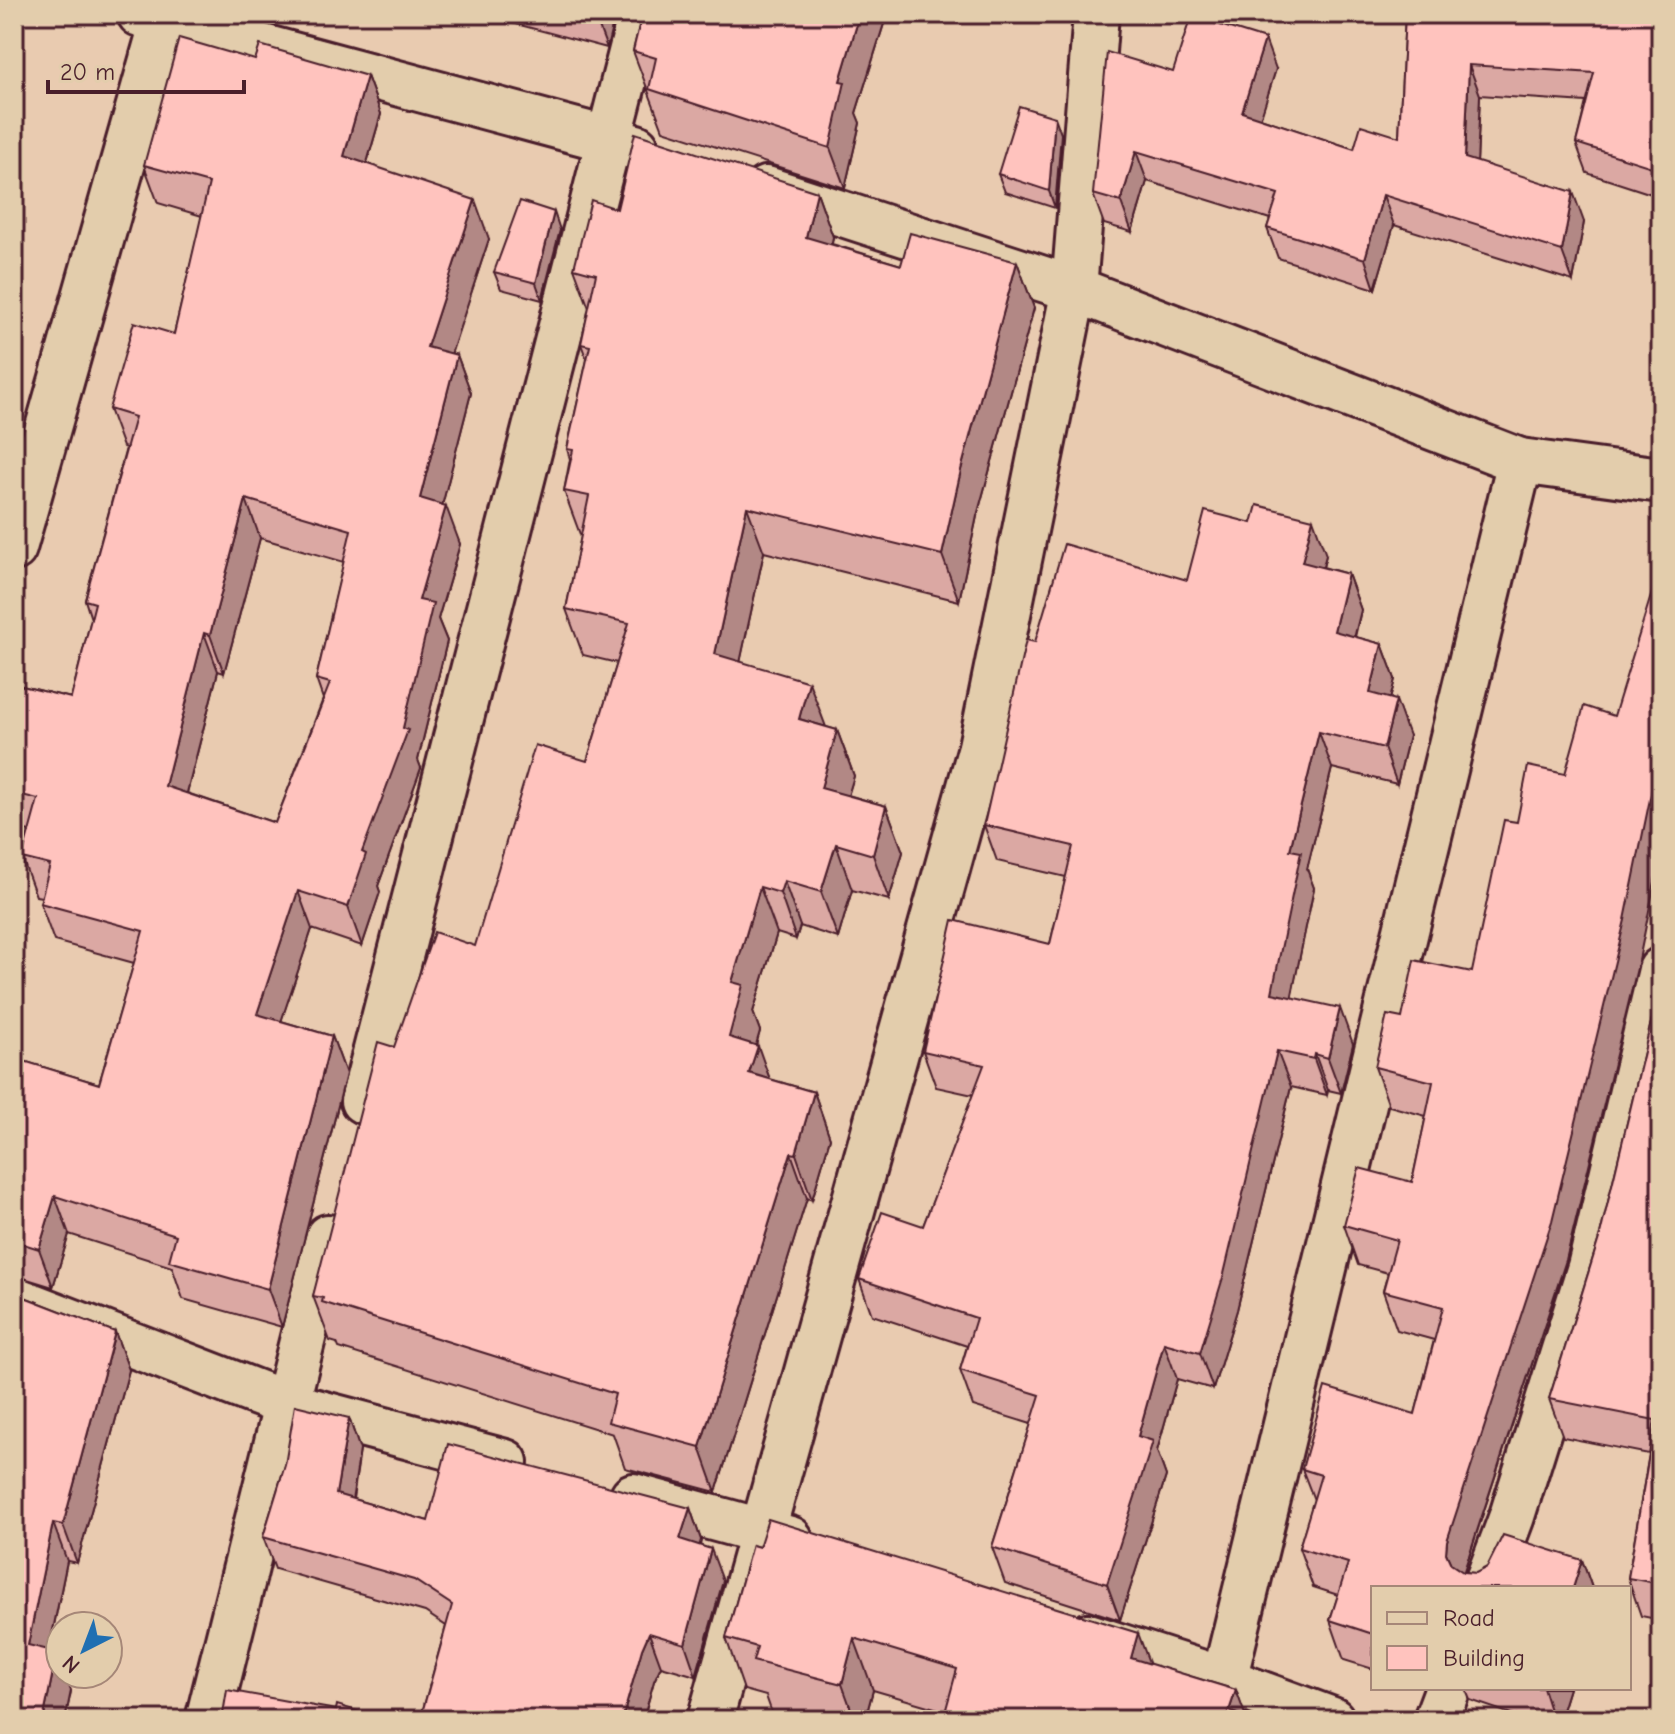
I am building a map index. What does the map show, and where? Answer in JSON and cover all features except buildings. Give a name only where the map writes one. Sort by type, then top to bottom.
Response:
[{"type":"street","points":[[353,1141],[641,14]]},
{"type":"street","points":[[710,1720],[981,747],[1038,481],[1074,289],[1096,14]]},
{"type":"street","points":[[14,548],[156,17],[608,138],[668,157]]},
{"type":"street","points":[[728,177],[1074,289],[1520,461],[1661,480]]},
{"type":"street","points":[[1224,1680],[1520,461]]},
{"type":"street","points":[[1486,1586],[1512,1516],[1590,1267],[1661,970]]},
{"type":"street","points":[[208,1720],[337,1203]]},
{"type":"street","points":[[14,1299],[286,1404],[548,1473]]},
{"type":"street","points":[[594,1486],[764,1531],[823,1550]]},
{"type":"street","points":[[1046,1622],[1224,1680],[1332,1720]]},
{"type":"street","points":[[1436,1720],[1447,1690]]}]
